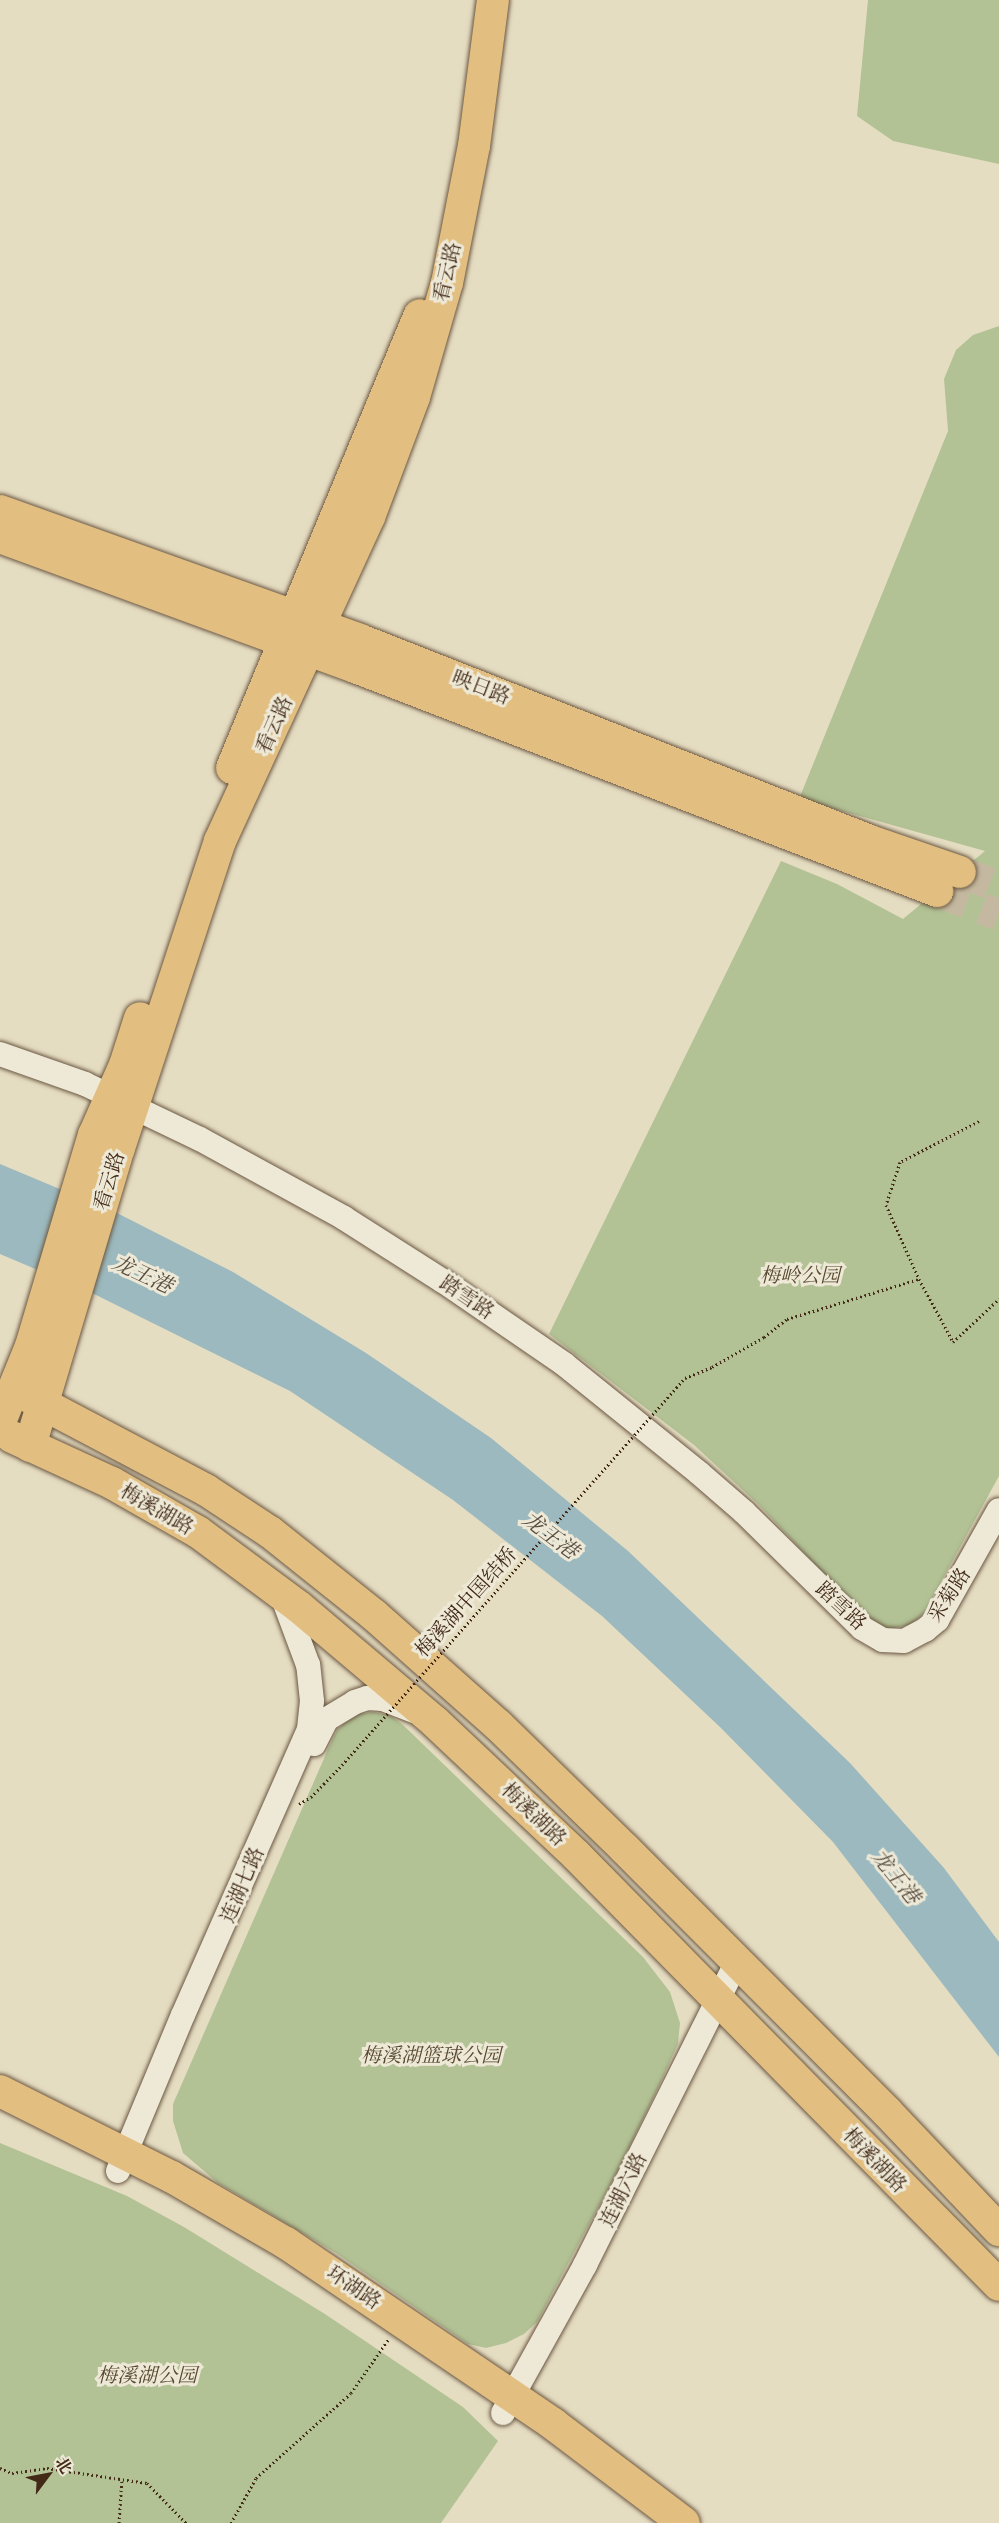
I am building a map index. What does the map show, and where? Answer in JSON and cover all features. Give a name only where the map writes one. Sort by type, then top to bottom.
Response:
[{"type":"main road","name":"看云路","points":[[43,1353],[106,1141],[120,1107],[124,1065],[189,874],[301,633],[429,292],[466,117],[481,0]]},
{"type":"main road","name":"看云路","points":[[301,633],[369,517],[414,397],[447,283],[474,146],[493,0]]},
{"type":"main road","name":"映日路","points":[[0,511],[301,633],[870,841],[949,881]]},
{"type":"main road","name":"映日路","points":[[0,537],[301,633]]},
{"type":"main road","points":[[0,1422],[6,1386],[43,1353]]},
{"type":"main road","points":[[30,1446],[42,1404],[43,1353]]},
{"type":"main road","name":"梅溪湖路","points":[[6,1386],[206,1490],[270,1532],[332,1580],[498,1725],[879,2104],[999,2229]]},
{"type":"main road","name":"梅溪湖路","points":[[0,1431],[112,1483],[198,1532],[281,1593],[435,1722],[576,1855],[999,2285]]},
{"type":"main road","name":"环湖路","points":[[0,2091],[128,2166],[251,2243],[390,2336],[512,2407],[651,2523]]},
{"type":"main road","name":"环湖路","points":[[0,2114],[232,2210],[286,2243],[512,2407],[684,2523]]},
{"type":"street","name":"踏雪路","points":[[0,1054],[120,1107],[252,1177],[339,1227],[491,1325],[556,1371],[693,1480],[736,1518],[854,1635],[869,1639]]},
{"type":"street","name":"踏雪路","points":[[0,1064],[120,1107]]},
{"type":"street","name":"采菊路","points":[[869,1639],[904,1641],[926,1630],[937,1620],[999,1510]]},
{"type":"street","name":"采菊路","points":[[869,1639],[892,1650],[907,1649],[936,1631],[955,1608],[999,1527]]},
{"type":"street","name":"连湖七路","points":[[128,2166],[309,1729],[312,1701],[308,1665],[281,1593]]},
{"type":"street","name":"连湖七路","points":[[128,2166],[286,1805],[327,1719],[339,1709],[367,1698],[382,1699],[435,1722]]},
{"type":"street","name":"连湖六路","points":[[512,2407],[742,1968]]},
{"type":"path","points":[[979,1121],[900,1162],[886,1205],[919,1280],[953,1341],[999,1299]]},
{"type":"path","name":"梅溪湖中国结桥","points":[[286,1805],[298,1804],[311,1797],[342,1765],[685,1378],[712,1367],[764,1337],[787,1319],[919,1280]]},
{"type":"path","points":[[231,2523],[256,2478],[351,2393],[390,2336]]},
{"type":"path","points":[[0,2468],[12,2473],[47,2468],[147,2483],[186,2523]]},
{"type":"path","points":[[119,2523],[122,2479]]},
{"type":"green space","points":[[868,0],[999,0],[999,164],[893,141],[857,116]]},
{"type":"green space","name":"梅岭公园","points":[[999,326],[999,1476],[924,1613],[910,1625],[888,1629],[877,1625],[861,1613],[758,1504],[694,1445],[549,1334],[781,861],[837,884],[903,919],[985,851],[799,799],[948,431],[944,379],[956,350],[973,335]]},
{"type":"green space","name":"梅溪湖篮球公园","points":[[373,1712],[389,1715],[402,1724],[643,1957],[670,1992],[680,2023],[678,2044],[658,2088],[619,2168],[537,2322],[524,2334],[506,2343],[486,2348],[468,2344],[336,2253],[218,2183],[183,2153],[173,2121],[173,2104],[337,1730],[347,1720],[359,1714]]},
{"type":"green space","name":"梅溪湖公园","points":[[0,2143],[127,2196],[184,2227],[325,2314],[463,2407],[498,2441],[441,2523],[0,2523]]},
{"type":"water","name":"龙王港","points":[[0,1164],[117,1213],[233,1272],[366,1353],[491,1438],[628,1551],[850,1763],[944,1868],[999,1942],[999,2057],[833,1842],[720,1727],[602,1616],[453,1500],[290,1391],[92,1293],[0,1254]]},
{"type":"tunnel","points":[[960,872],[999,887]]},
{"type":"tunnel","points":[[937,891],[999,915]]}]
